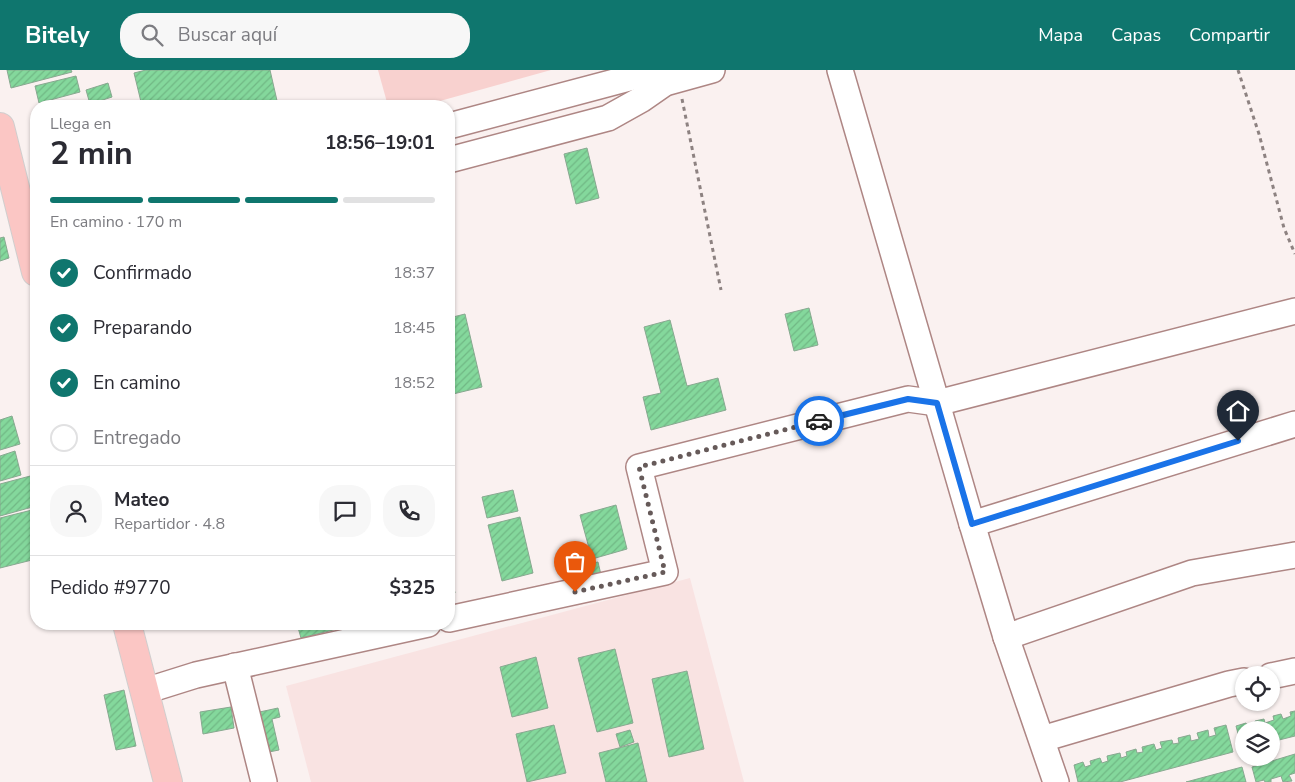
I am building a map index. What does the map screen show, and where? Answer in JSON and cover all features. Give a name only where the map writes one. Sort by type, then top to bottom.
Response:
[{"type":"main road","points":[[0,127],[30,225]]},
{"type":"main road","points":[[129,630],[168,782]]},
{"type":"street","points":[[455,125],[638,81],[672,81],[712,70]]},
{"type":"street","points":[[840,70],[1006,637],[1056,782]]},
{"type":"street","points":[[455,158],[608,118],[638,81]]},
{"type":"street","points":[[455,618],[665,572],[639,467],[908,399],[937,403],[1295,311]]},
{"type":"street","points":[[972,524],[1295,424]]},
{"type":"street","points":[[1006,637],[1192,573],[1295,555]]},
{"type":"street","points":[[145,691],[196,675],[400,630]]},
{"type":"street","points":[[235,666],[264,782]]},
{"type":"street","points":[[1280,674],[1295,671]]},
{"type":"street","points":[[1042,739],[1235,683]]},
{"type":"path","points":[[1238,70],[1284,228],[1295,254]]},
{"type":"path","points":[[672,81],[721,290]]},
{"type":"shaded area","points":[[378,70],[551,70],[444,100],[386,100]]},
{"type":"shaded area","points":[[690,578],[744,782],[311,782],[286,686]]},
{"type":"building","points":[[7,70],[71,70],[72,72],[11,88]]},
{"type":"building","points":[[146,70],[270,70],[277,100],[141,100],[134,73]]},
{"type":"building","points":[[76,76],[80,92],[50,100],[38,100],[35,86]]},
{"type":"building","points":[[108,83],[112,97],[103,100],[89,100],[86,90]]},
{"type":"building","points":[[587,148],[599,198],[576,204],[564,154]]},
{"type":"building","points":[[4,237],[9,258],[0,261],[0,238]]},
{"type":"building","points":[[809,308],[818,345],[794,351],[785,314]]},
{"type":"building","points":[[465,314],[482,387],[455,394],[455,316]]},
{"type":"building","points":[[670,320],[687,386],[718,378],[726,410],[651,430],[643,397],[661,393],[644,327]]},
{"type":"building","points":[[12,416],[20,444],[0,450],[0,420]]},
{"type":"building","points":[[15,451],[21,475],[0,481],[0,456]]},
{"type":"building","points":[[30,476],[30,508],[0,516],[0,484]]},
{"type":"building","points":[[513,490],[518,511],[487,518],[482,497]]},
{"type":"building","points":[[616,505],[627,549],[592,559],[580,515]]},
{"type":"building","points":[[30,510],[30,560],[0,568],[0,518]]},
{"type":"building","points":[[520,517],[533,573],[502,581],[488,525]]},
{"type":"building","points":[[598,562],[602,579],[587,582],[586,576],[574,578],[572,567]]},
{"type":"building","points":[[299,630],[333,630],[301,638]]},
{"type":"building","points":[[615,649],[633,723],[597,732],[578,658]]},
{"type":"building","points":[[536,657],[548,708],[512,717],[500,667]]},
{"type":"building","points":[[687,671],[704,749],[669,757],[652,679]]},
{"type":"building","points":[[124,690],[136,746],[116,750],[104,695]]},
{"type":"building","points":[[231,707],[234,728],[203,734],[200,712]]},
{"type":"building","points":[[278,708],[280,717],[272,719],[279,750],[264,753],[255,713]]},
{"type":"building","points":[[1295,711],[1295,736],[1280,740],[1280,721],[1271,721],[1274,720],[1273,716],[1281,714],[1283,719],[1291,716],[1290,712]]},
{"type":"building","points":[[554,725],[566,773],[527,782],[516,734]]},
{"type":"building","points":[[1226,725],[1233,752],[1120,782],[1078,782],[1074,765],[1083,762],[1085,767],[1091,765],[1090,761],[1100,758],[1102,763],[1108,761],[1107,756],[1120,753],[1121,758],[1127,756],[1126,752],[1136,749],[1137,753],[1143,752],[1142,747],[1154,744],[1156,750],[1162,748],[1160,742],[1172,740],[1173,744],[1179,743],[1178,738],[1190,735],[1191,741],[1199,739],[1197,733],[1208,730],[1209,737],[1216,735],[1214,728]]},
{"type":"building","points":[[630,730],[634,742],[620,747],[616,734]]},
{"type":"building","points":[[638,743],[647,782],[606,782],[599,753]]},
{"type":"building","points":[[1295,754],[1295,773],[1289,775],[1292,781],[1283,782],[1281,776],[1271,779],[1271,782],[1265,782],[1264,780],[1256,782],[1252,767],[1280,766],[1280,759]]},
{"type":"building","points":[[1242,767],[1246,782],[1186,782]]},
{"type":"way so far","points":[[575,592],[665,572],[639,467],[819,421]]},
{"type":"route","points":[[819,421],[908,399],[937,403],[972,524],[1238,441]]}]
